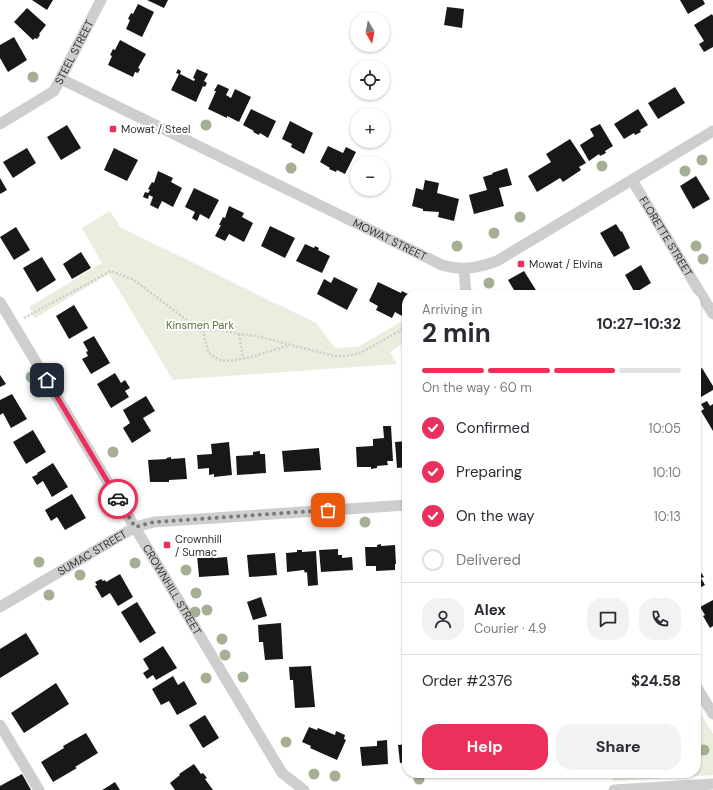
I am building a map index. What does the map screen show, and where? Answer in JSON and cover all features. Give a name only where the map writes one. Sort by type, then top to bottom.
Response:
[{"type":"street","name":"STEEL STREET","points":[[0,124],[54,91],[101,0]]},
{"type":"street","name":"MOWAT STREET","points":[[61,79],[442,265],[451,268],[464,269],[482,266],[497,261],[713,132]]},
{"type":"street","name":"FLORETTE STREET","points":[[632,180],[698,290]]},
{"type":"street","points":[[464,269],[466,290]]},
{"type":"street","name":"FLORETTE STREET","points":[[701,294],[713,314]]},
{"type":"street","name":"CROWNHILL STREET","points":[[0,302],[282,773],[302,789]]},
{"type":"street","name":"SUMAC STREET","points":[[0,607],[135,527],[154,522],[402,505]]},
{"type":"street","points":[[701,694],[713,714]]},
{"type":"street","points":[[0,725],[39,790]]},
{"type":"street","points":[[614,790],[713,784]]},
{"type":"path","points":[[13,324],[111,271],[134,280],[196,326],[204,330],[220,330],[257,336],[334,356],[346,356],[360,353],[402,330]]},
{"type":"path","points":[[204,330],[204,337],[209,353],[226,361],[243,358],[289,345]]},
{"type":"path","points":[[239,334],[243,358]]},
{"type":"green space","name":"Kinsmen Park","points":[[110,211],[120,227],[316,323],[335,348],[358,347],[402,321],[402,344],[390,352],[397,364],[173,380],[109,274],[35,318],[29,307],[102,263],[82,228]]},
{"type":"green space","points":[[701,714],[713,734],[713,775],[701,776]]},
{"type":"green space","points":[[613,778],[663,778],[613,781]]},
{"type":"building","points":[[32,0],[53,0],[47,10]]},
{"type":"building","points":[[147,0],[168,0],[164,8]]},
{"type":"building","points":[[680,0],[703,0],[705,4],[688,14]]},
{"type":"building","points":[[138,4],[154,12],[142,37],[126,29],[130,20],[128,19],[131,13],[133,14]]},
{"type":"building","points":[[447,7],[464,9],[462,28],[444,25]]},
{"type":"building","points":[[27,8],[46,25],[37,39],[35,38],[33,40],[14,22]]},
{"type":"building","points":[[712,14],[713,47],[704,52],[699,44],[704,41],[694,25]]},
{"type":"building","points":[[14,37],[27,60],[8,72],[0,58],[0,45]]},
{"type":"building","points":[[120,40],[146,54],[138,68],[140,69],[138,73],[135,72],[133,77],[108,65],[112,56],[110,55],[113,49],[115,50]]},
{"type":"building","points":[[178,69],[181,71],[180,74],[194,81],[195,79],[193,78],[197,69],[208,74],[204,81],[207,83],[205,87],[203,86],[196,102],[171,90],[179,74],[176,73]]},
{"type":"building","points":[[218,84],[229,89],[226,95],[231,98],[235,89],[251,97],[239,122],[208,109]]},
{"type":"building","points":[[675,87],[685,103],[658,119],[648,103]]},
{"type":"building","points":[[251,109],[276,121],[268,138],[260,133],[259,135],[253,132],[254,131],[243,125]]},
{"type":"building","points":[[638,109],[648,125],[640,130],[641,132],[635,135],[634,133],[624,139],[614,124]]},
{"type":"building","points":[[290,121],[313,133],[304,154],[291,147],[292,144],[282,139]]},
{"type":"building","points":[[600,124],[613,146],[605,151],[606,153],[600,156],[599,154],[589,161],[580,145],[594,136],[590,129]]},
{"type":"building","points":[[67,125],[81,148],[61,160],[47,137]]},
{"type":"building","points":[[570,139],[586,163],[579,167],[581,170],[563,182],[560,178],[537,192],[528,176],[551,162],[546,154]]},
{"type":"building","points":[[328,146],[343,153],[346,147],[356,152],[354,156],[350,156],[350,164],[345,174],[337,170],[336,172],[329,169],[330,168],[320,162]]},
{"type":"building","points":[[27,148],[36,163],[13,178],[3,162]]},
{"type":"building","points":[[114,148],[138,160],[127,181],[104,170]]},
{"type":"building","points":[[507,168],[512,185],[499,188],[504,206],[474,214],[469,195],[487,190],[483,177]]},
{"type":"building","points":[[158,171],[173,178],[171,182],[182,188],[173,207],[162,201],[158,209],[150,205],[153,197],[149,195],[148,199],[143,197],[145,192],[148,193],[150,190],[148,189],[152,182],[154,183]]},
{"type":"building","points":[[696,176],[710,199],[693,209],[680,186]]},
{"type":"building","points":[[0,178],[7,190],[0,194]]},
{"type":"building","points":[[425,180],[439,183],[437,193],[459,199],[454,221],[438,217],[439,212],[423,211],[423,209],[412,206],[416,188],[423,190]]},
{"type":"building","points":[[194,188],[219,200],[209,219],[200,214],[197,221],[192,218],[195,212],[185,207]]},
{"type":"building","points":[[229,206],[244,213],[242,217],[253,223],[244,242],[229,234],[225,241],[215,236],[221,225],[219,225],[223,217],[225,218]]},
{"type":"building","points":[[616,224],[621,232],[622,231],[630,248],[614,257],[600,233]]},
{"type":"building","points":[[270,226],[295,238],[285,258],[261,246]]},
{"type":"building","points":[[16,227],[30,250],[14,260],[0,237]]},
{"type":"building","points":[[305,244],[314,248],[315,246],[319,248],[318,250],[330,256],[322,273],[296,261]]},
{"type":"building","points":[[81,252],[91,268],[72,279],[63,264]]},
{"type":"building","points":[[42,257],[56,280],[37,292],[23,268]]},
{"type":"building","points":[[641,265],[651,283],[640,290],[633,290],[625,275]]},
{"type":"building","points":[[524,271],[536,290],[514,290],[508,280]]},
{"type":"building","points":[[334,277],[358,289],[347,310],[317,294],[324,279],[331,283]]},
{"type":"building","points":[[378,282],[401,293],[402,291],[402,316],[395,312],[392,318],[376,310],[378,306],[369,301]]},
{"type":"building","points":[[74,305],[88,328],[69,339],[56,316]]},
{"type":"building","points":[[94,336],[110,363],[91,374],[82,359],[88,356],[86,352],[88,351],[83,342]]},
{"type":"building","points":[[702,368],[713,386],[713,390],[701,397]]},
{"type":"building","points":[[115,373],[121,383],[125,380],[130,388],[125,391],[129,397],[111,408],[97,384]]},
{"type":"building","points":[[0,375],[6,384],[0,387]]},
{"type":"building","points":[[12,394],[27,419],[11,428],[3,413],[0,415],[0,400]]},
{"type":"building","points":[[146,396],[155,411],[143,418],[151,431],[132,443],[123,428],[130,423],[123,410]]},
{"type":"building","points":[[707,401],[710,406],[713,404],[713,431],[701,411],[704,409],[701,404]]},
{"type":"building","points":[[383,426],[391,426],[393,461],[387,461],[388,465],[377,466],[377,468],[371,469],[371,467],[357,467],[356,447],[373,446],[373,439],[384,438]]},
{"type":"building","points":[[33,430],[46,452],[26,464],[13,442]]},
{"type":"building","points":[[402,441],[402,468],[397,468],[395,442]]},
{"type":"building","points":[[229,442],[232,475],[214,477],[214,474],[209,475],[209,468],[198,469],[197,455],[212,454],[211,444]]},
{"type":"building","points":[[319,448],[321,470],[284,472],[282,451]]},
{"type":"building","points":[[260,451],[260,454],[265,454],[266,473],[237,475],[236,456],[253,455],[253,452]]},
{"type":"building","points":[[171,457],[171,459],[185,458],[187,479],[169,480],[169,482],[150,482],[148,460],[167,459],[166,458]]},
{"type":"building","points":[[53,463],[68,487],[52,497],[43,481],[37,485],[32,477]]},
{"type":"building","points":[[72,494],[86,518],[65,530],[57,517],[51,521],[45,510]]},
{"type":"building","points":[[381,544],[381,546],[395,545],[395,570],[376,571],[376,566],[366,566],[365,547],[377,547],[377,545]]},
{"type":"building","points":[[338,549],[338,555],[342,555],[342,558],[352,557],[353,570],[321,572],[319,550]]},
{"type":"building","points":[[297,550],[302,550],[302,552],[316,551],[318,585],[308,586],[307,572],[305,573],[304,570],[287,572],[286,553],[297,552]]},
{"type":"building","points":[[207,551],[214,551],[214,558],[227,557],[229,575],[199,577],[197,555],[199,553],[207,553]]},
{"type":"building","points":[[275,553],[277,575],[249,577],[247,555]]},
{"type":"building","points":[[120,574],[133,597],[118,606],[110,593],[102,598],[95,586],[97,585],[95,582],[101,579],[103,581],[105,580],[106,582]]},
{"type":"building","points":[[701,578],[705,585],[701,587]]},
{"type":"building","points":[[261,597],[267,616],[253,620],[247,602]]},
{"type":"building","points":[[713,600],[713,626],[710,628],[703,616],[705,615],[701,606]]},
{"type":"building","points":[[137,602],[156,633],[140,643],[121,612]]},
{"type":"building","points":[[281,623],[283,659],[265,660],[263,642],[259,642],[258,625]]},
{"type":"building","points":[[26,633],[39,654],[0,678],[0,649]]},
{"type":"building","points":[[163,646],[177,668],[156,680],[153,675],[147,679],[143,673],[149,669],[143,659]]},
{"type":"building","points":[[311,666],[315,707],[295,708],[293,680],[290,680],[289,667]]},
{"type":"building","points":[[173,676],[178,685],[184,681],[197,704],[177,715],[169,701],[161,705],[152,689]]},
{"type":"building","points":[[56,683],[69,704],[24,733],[11,713]]},
{"type":"building","points":[[205,715],[219,738],[203,748],[189,725]]},
{"type":"building","points":[[309,727],[317,730],[318,728],[335,735],[336,731],[345,735],[344,739],[346,740],[337,760],[310,748],[311,746],[302,742]]},
{"type":"building","points":[[86,733],[98,753],[75,767],[77,768],[53,782],[41,762],[64,748],[63,746]]},
{"type":"building","points":[[387,740],[388,764],[362,766],[360,747],[377,746],[377,741]]},
{"type":"building","points":[[398,745],[402,745],[402,763],[400,763]]},
{"type":"building","points":[[194,764],[201,774],[203,773],[207,778],[205,779],[213,790],[175,790],[170,783],[180,775],[179,774]]},
{"type":"building","points":[[22,774],[31,790],[0,790],[0,786]]},
{"type":"building","points":[[115,782],[120,790],[102,790],[104,789]]},
{"type":"way so far","points":[[118,499],[135,527],[154,522],[328,510]]},
{"type":"place","name":"Mowat / Steel","points":[[113,129]]},
{"type":"place","name":"Mowat / Elvina","points":[[521,264]]},
{"type":"place","name":"Crownhill / Sumac","points":[[167,545]]},
{"type":"route","points":[[47,380],[118,499]]}]
